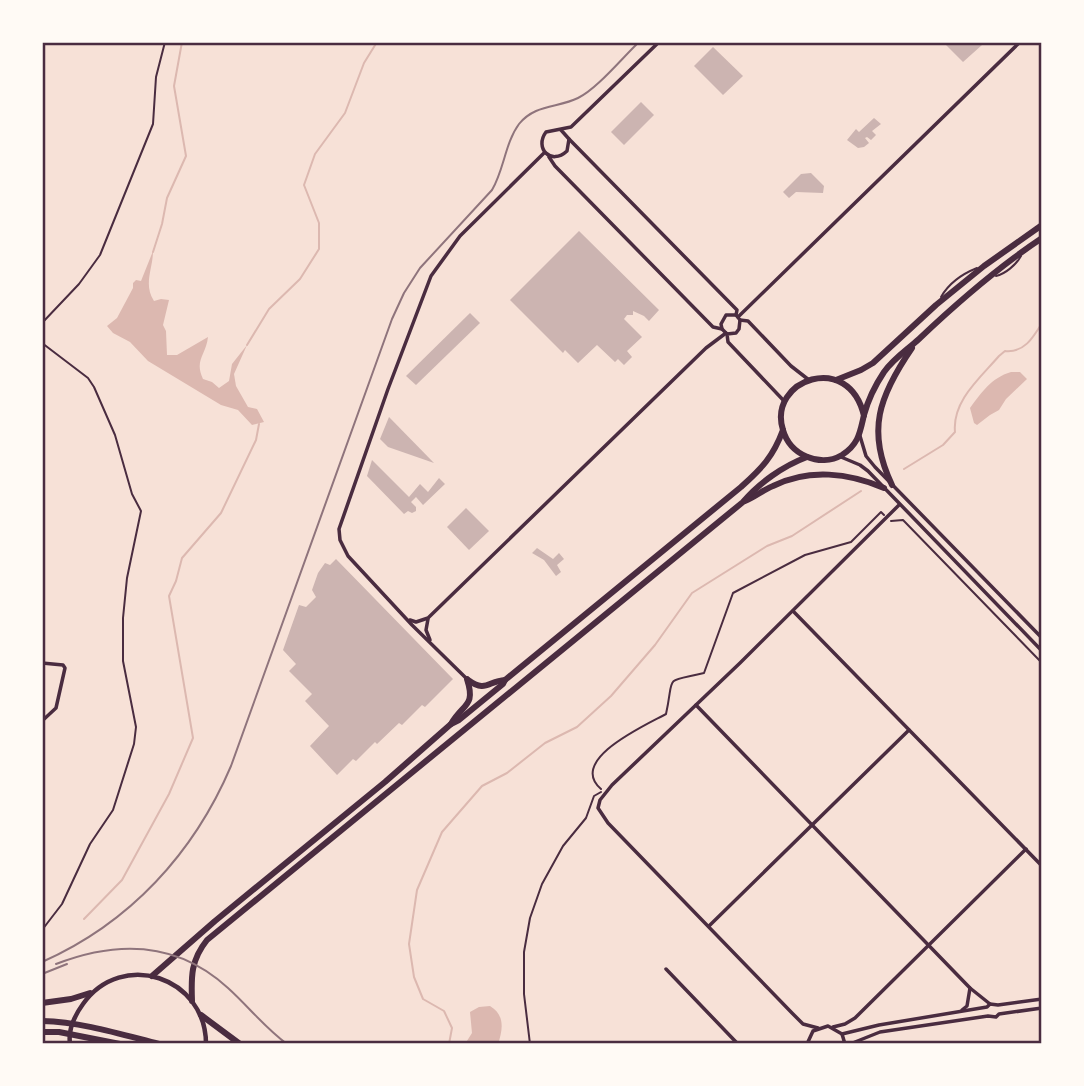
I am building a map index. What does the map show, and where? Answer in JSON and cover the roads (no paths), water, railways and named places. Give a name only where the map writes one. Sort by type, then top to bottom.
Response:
[{"type":"highway","points":[[836,380],[873,363],[936,305],[984,266],[1042,225]]},
{"type":"highway","points":[[864,416],[856,394],[836,380],[809,380],[799,385],[785,402],[782,411],[783,430],[796,451],[807,457],[829,460],[852,448],[860,436],[873,391],[886,370],[903,351],[988,277],[1042,238]]},
{"type":"highway","points":[[892,485],[881,463],[878,442],[880,411],[895,373],[916,341]]},
{"type":"highway","points":[[451,724],[503,684],[765,466],[775,452],[783,430]]},
{"type":"highway","points":[[192,1001],[191,968],[197,953],[207,940],[751,493],[781,469],[807,457]]},
{"type":"highway","points":[[743,502],[792,478],[811,475],[855,477],[884,488]]},
{"type":"highway","points":[[467,679],[477,686],[485,687],[505,680]]},
{"type":"highway","points":[[152,976],[215,920],[364,800],[451,724],[470,701],[471,692],[467,679]]},
{"type":"highway","points":[[42,1003],[90,993]]},
{"type":"highway","points":[[201,1015],[240,1044]]},
{"type":"highway","points":[[42,1021],[110,1031],[159,1044]]},
{"type":"highway","points":[[42,1032],[59,1032],[120,1044]]},
{"type":"street","points":[[659,42],[580,120],[571,127],[546,132],[541,138],[540,146],[713,327],[722,328]]},
{"type":"street","points":[[738,317],[1020,42]]},
{"type":"street","points":[[408,619],[416,622],[428,618],[706,348],[726,333],[732,334],[739,330],[737,310],[561,130]]},
{"type":"street","points":[[549,157],[562,156],[567,151],[569,139]]},
{"type":"street","points":[[467,679],[348,556],[340,540],[339,529],[391,379],[431,276],[460,236],[544,153]]},
{"type":"street","points":[[785,402],[728,342],[721,324],[726,315],[748,321],[791,366],[809,380]]},
{"type":"street","points":[[860,436],[866,456],[892,485],[1042,638]]},
{"type":"street","points":[[839,457],[860,465],[1042,651]]},
{"type":"street","points":[[899,505],[605,793],[598,807],[608,823],[803,1024],[818,1028],[845,1024],[855,1017],[1026,849]]},
{"type":"street","points":[[793,611],[1042,866]]},
{"type":"street","points":[[428,618],[426,630],[430,640]]},
{"type":"street","points":[[42,663],[62,665],[65,668],[56,708],[42,720]]},
{"type":"street","points":[[696,705],[988,1006],[988,1016]]},
{"type":"street","points":[[709,926],[909,730]]},
{"type":"street","points":[[666,969],[736,1042]]},
{"type":"street","points":[[70,1044],[75,1014],[90,993],[110,980],[124,976],[152,976],[174,985],[192,1001],[201,1015],[206,1044]]},
{"type":"street","points":[[959,1012],[967,1006],[970,988]]},
{"type":"street","points":[[842,1034],[879,1025],[1042,999]]},
{"type":"street","points":[[998,1005],[999,1014]]},
{"type":"street","points":[[833,1027],[842,1034],[848,1044],[880,1032],[996,1017],[999,1014],[1042,1008]]},
{"type":"street","points":[[807,1044],[809,1035],[818,1028]]},
{"type":"waterway","points":[[153,252],[167,198],[186,156],[174,86],[182,42]]},
{"type":"waterway","points":[[247,345],[269,309],[300,279],[319,249],[319,223],[304,185],[315,154],[345,113],[364,63],[377,42]]},
{"type":"waterway","points":[[904,469],[943,445],[955,432],[958,410],[976,382],[1005,351],[1023,347],[1042,323]]},
{"type":"waterway","points":[[84,919],[122,880],[169,794],[193,738],[169,596],[182,558],[221,513],[256,440],[259,424]]},
{"type":"waterway","points":[[449,1044],[452,1028],[444,1011],[423,999],[414,977],[409,944],[417,890],[442,832],[482,786],[507,773],[545,743],[577,727],[611,696],[655,645],[692,593],[767,546],[792,536],[861,491]]},
{"type":"tram line","points":[[42,962],[74,946],[131,906],[178,856],[216,798],[231,766],[392,319],[420,268],[492,190],[519,124],[532,113],[585,94],[639,42]]},
{"type":"tram line","points":[[56,964],[102,951],[146,949],[168,953],[209,972],[287,1044]]},
{"type":"tram line","points":[[42,974],[67,964]]}]
